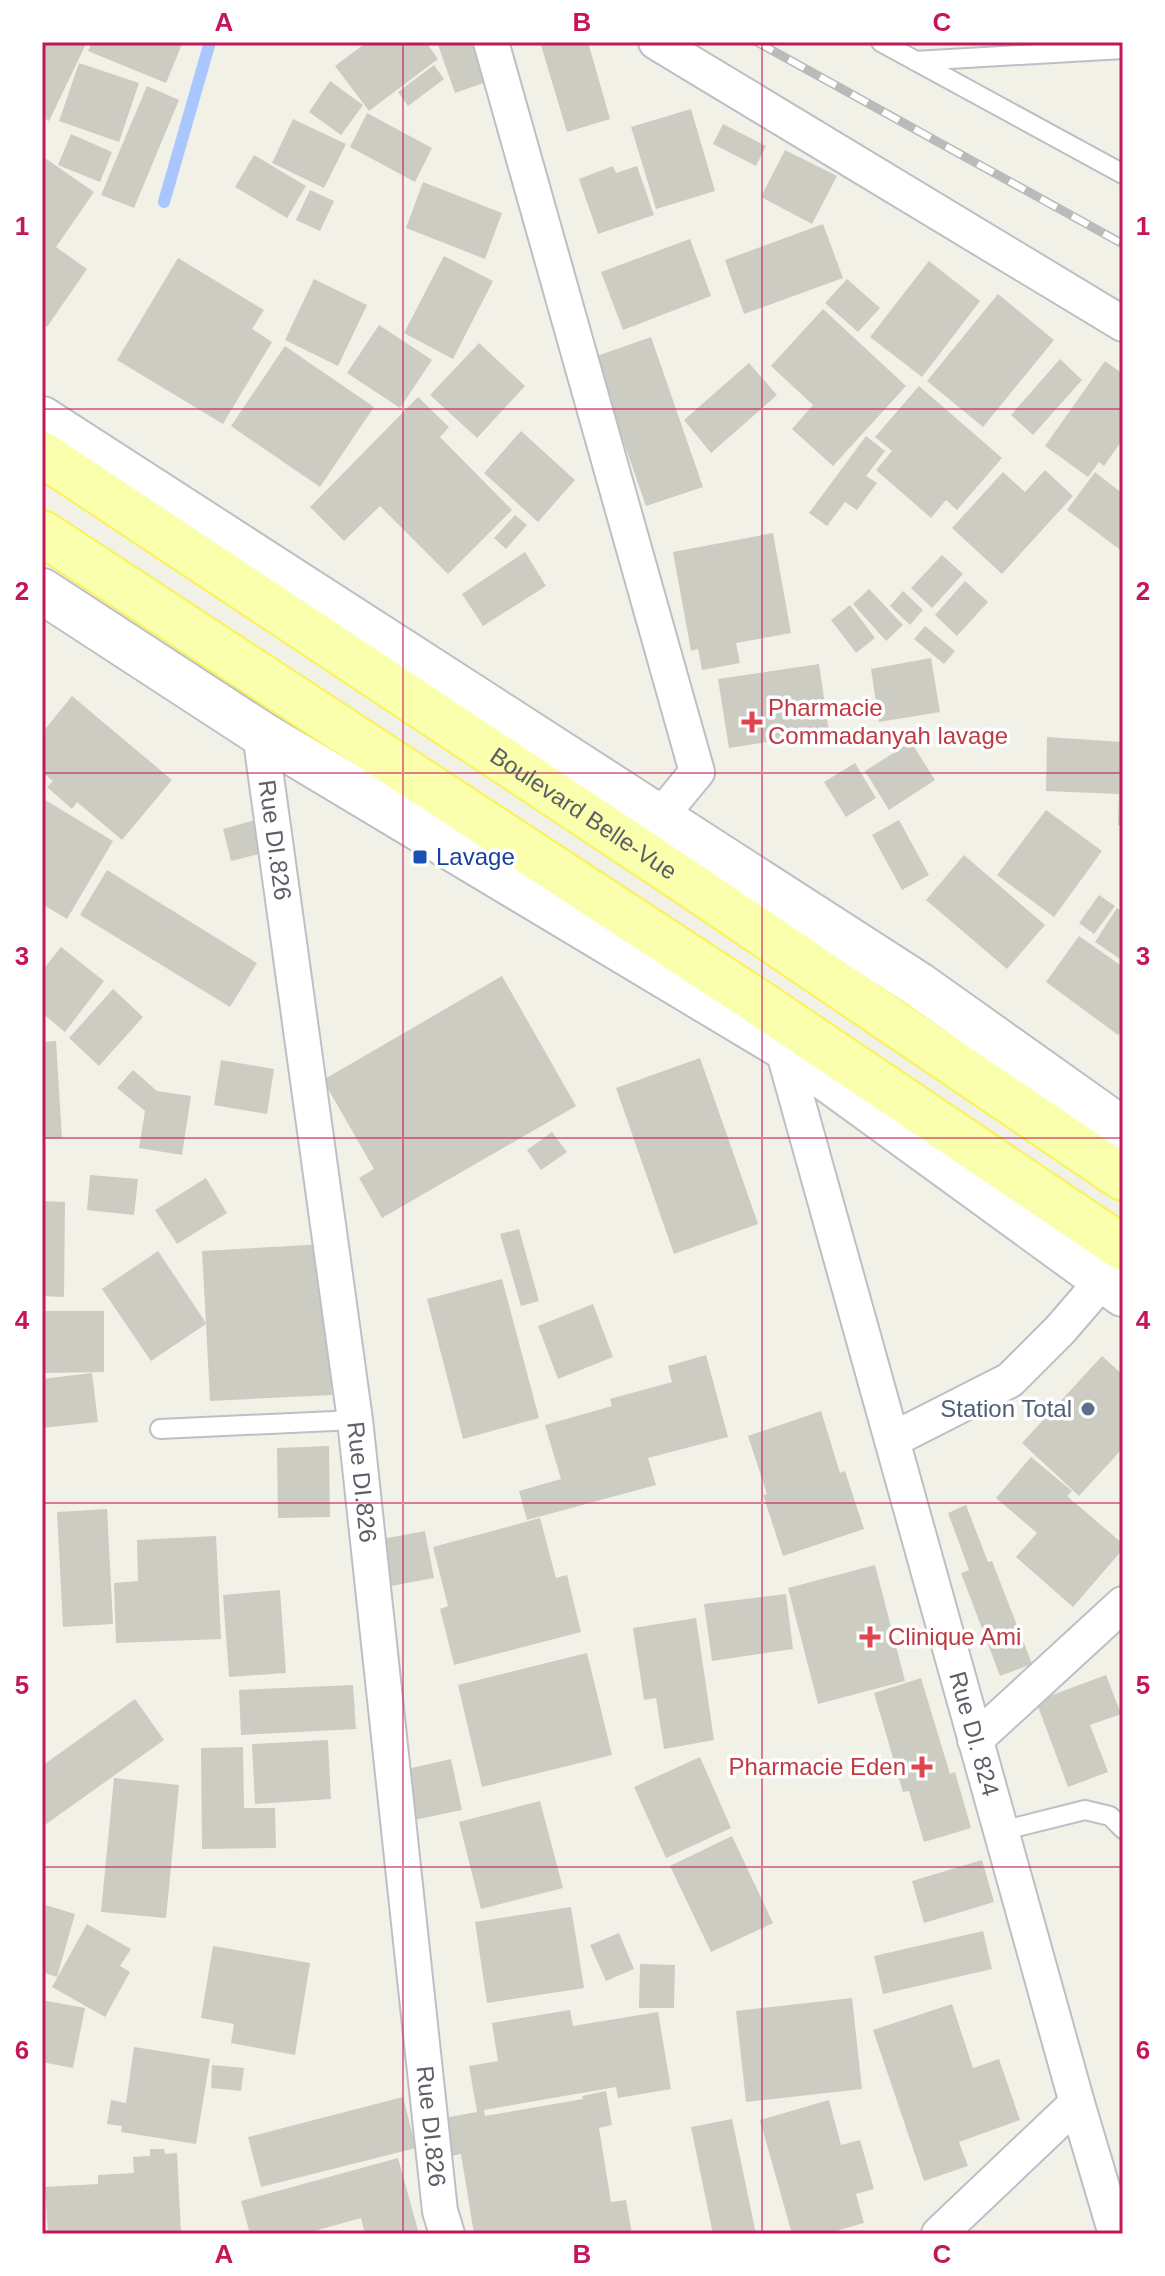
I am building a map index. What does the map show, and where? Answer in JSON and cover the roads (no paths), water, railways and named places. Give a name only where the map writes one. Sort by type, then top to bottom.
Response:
[{"type":"main road","name":"Boulevard Belle-Vue","points":[[42,454],[691,885],[1123,1178]]},
{"type":"main road","points":[[42,533],[758,1002],[1117,1273]]},
{"type":"street","points":[[491,42],[697,772],[659,818]]},
{"type":"street","points":[[656,42],[1123,324]]},
{"type":"street","name":"Boulevard Belle-Vue","points":[[42,419],[919,985],[1123,1130]]},
{"type":"street","points":[[42,591],[260,733],[782,1046],[1117,1273],[1010,1380],[892,1440]]},
{"type":"street","name":"Rue DI.826","points":[[260,733],[355,1420],[440,2211],[447,2234]]},
{"type":"street","name":"Rue DI. 824","points":[[782,1046],[1116,2234]]},
{"type":"street","points":[[975,1740],[1123,1604]]},
{"type":"street","points":[[939,2234],[1077,2103]]},
{"type":"lane","points":[[881,42],[1123,174]]},
{"type":"lane","points":[[915,61],[1123,49]]},
{"type":"lane","points":[[160,1429],[355,1420]]},
{"type":"lane","points":[[1001,1831],[1085,1810],[1110,1816],[1123,1829]]},
{"type":"waterway","points":[[164,202],[210,42]]},
{"type":"railway","points":[[757,42],[1123,244]]},
{"type":"place","name":"Pharmacie Commadanyah lavage","points":[[752,722]]},
{"type":"place","name":"Lavage","points":[[420,857]]},
{"type":"place","name":"Station Total","points":[[1088,1409]]},
{"type":"place","name":"Clinique Ami","points":[[870,1637]]},
{"type":"place","name":"Pharmacie Eden","points":[[922,1767]]}]
